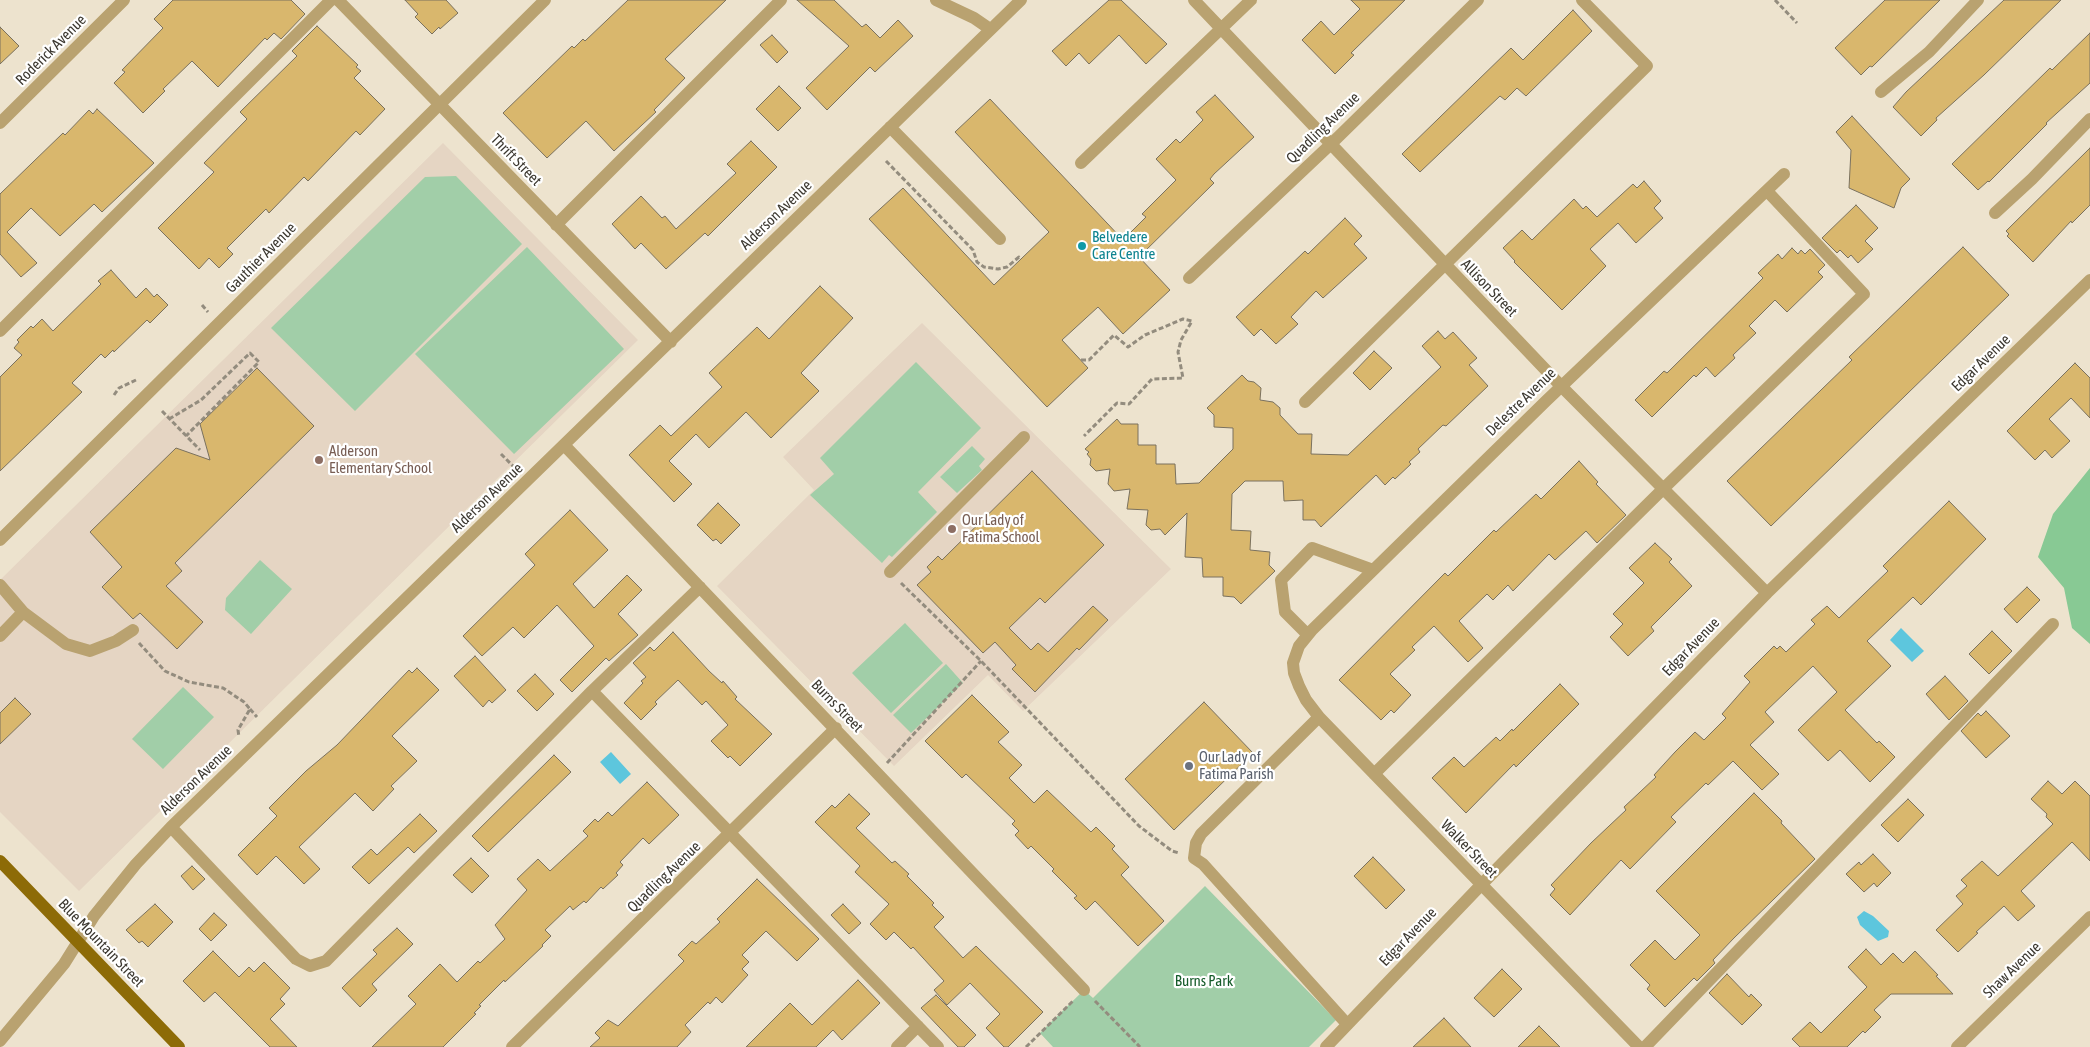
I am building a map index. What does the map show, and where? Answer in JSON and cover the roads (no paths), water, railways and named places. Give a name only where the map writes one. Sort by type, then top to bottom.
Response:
[{"type":"main road","name":"Blue Mountain Street","points":[[0,861],[179,1047]]},
{"type":"street","name":"Roderick Avenue","points":[[0,123],[124,0]]},
{"type":"street","points":[[0,331],[331,0]]},
{"type":"street","name":"Thrift Street","points":[[338,0],[671,342]]},
{"type":"street","name":"Gauthier Avenue","points":[[0,540],[546,0]]},
{"type":"street","points":[[556,224],[781,0]]},
{"type":"street","name":"Alderson Avenue","points":[[0,1041],[64,964],[77,941],[136,864],[171,827],[565,446],[1021,0]]},
{"type":"street","name":"Allison Street","points":[[1194,0],[1444,264],[1767,593]]},
{"type":"street","points":[[1081,163],[1251,0]]},
{"type":"street","name":"Quadling Avenue","points":[[1189,278],[1331,144],[1478,0]]},
{"type":"street","points":[[1305,402],[1647,66],[1582,0]]},
{"type":"street","points":[[1881,92],[1929,52],[1978,0]]},
{"type":"street","points":[[940,1],[974,18],[990,29]]},
{"type":"street","points":[[1995,212],[2032,179],[2090,118]]},
{"type":"street","points":[[890,127],[1000,239]]},
{"type":"street","name":"Delestre Avenue","points":[[1293,663],[1300,646],[1308,635],[1373,570],[1784,174]]},
{"type":"street","points":[[1374,774],[1864,294],[1767,190]]},
{"type":"street","name":"Edgar Avenue","points":[[1326,1047],[1480,886],[1767,593],[2090,280]]},
{"type":"street","points":[[890,572],[1024,437]]},
{"type":"street","name":"Burns Street","points":[[565,446],[1084,990]]},
{"type":"street","points":[[1308,635],[1285,612],[1281,580],[1312,548],[1373,570]]},
{"type":"street","points":[[0,585],[23,612],[66,644],[90,651],[116,641],[133,630]]},
{"type":"street","points":[[171,827],[296,959],[310,966],[326,961],[592,691],[700,587]]},
{"type":"street","points":[[0,636],[23,612]]},
{"type":"street","points":[[1645,1047],[2053,624]]},
{"type":"street","name":"Walker Street","points":[[1293,663],[1298,686],[1319,717],[1480,886],[1639,1047]]},
{"type":"street","points":[[592,691],[938,1047]]},
{"type":"street","points":[[1319,717],[1202,834],[1196,843],[1194,858],[1203,864],[1347,1024]]},
{"type":"street","name":"Quadling Avenue","points":[[512,1047],[731,834],[836,728]]},
{"type":"street","name":"Shaw Avenue","points":[[1956,1047],[2090,917]]},
{"type":"street","points":[[897,1047],[918,1026]]},
{"type":"water","points":[[1901,628],[1924,651],[1912,662],[1890,640]]},
{"type":"water","points":[[611,752],[631,774],[620,784],[600,762]]},
{"type":"water","points":[[1864,911],[1873,916],[1889,931],[1888,937],[1878,941],[1860,925],[1857,917]]},
{"type":"place","name":"Belvedere Care Centre","points":[[1082,246]]},
{"type":"place","name":"Alderson Elementary School","points":[[319,460]]},
{"type":"place","name":"Our Lady of Fatima School","points":[[952,529]]},
{"type":"place","name":"Our Lady of Fatima Parish","points":[[1189,766]]},
{"type":"park label","name":"Burns Park","points":[[1204,981]]}]
